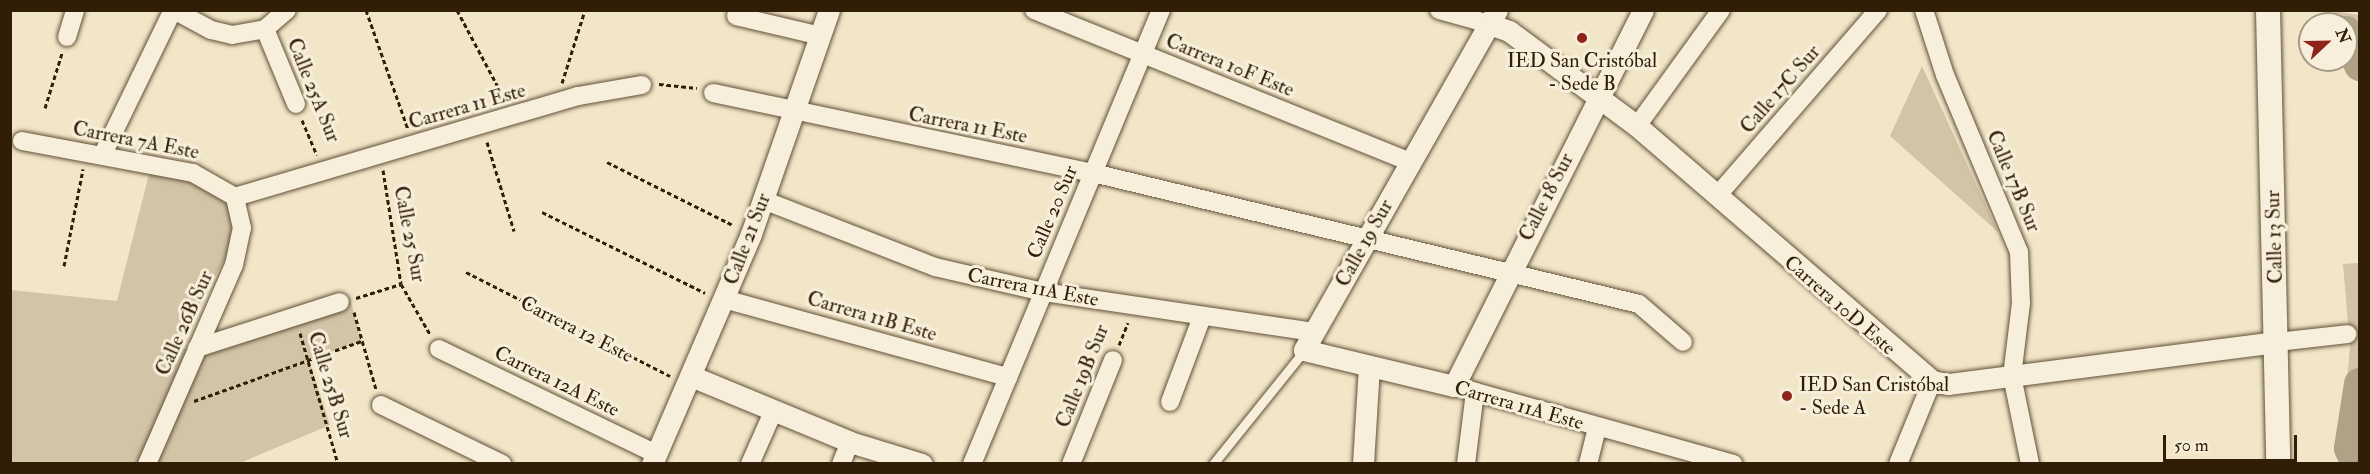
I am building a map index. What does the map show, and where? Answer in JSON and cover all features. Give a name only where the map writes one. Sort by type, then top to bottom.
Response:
[{"type":"main road","name":"Calle 13 Sur","points":[[2268,10],[2278,464]]},
{"type":"street","points":[[67,37],[75,10]]},
{"type":"street","points":[[95,153],[173,10],[221,33],[243,35],[265,29],[287,10]]},
{"type":"street","name":"Calle 21 Sur","points":[[654,459],[751,234],[829,10]]},
{"type":"street","name":"Carrera 10F Este","points":[[1034,10],[1410,162]]},
{"type":"street","name":"Calle 20 Sur","points":[[972,464],[1161,10]]},
{"type":"street","name":"Carrera 10D Este","points":[[1439,10],[1493,17],[1599,95],[1932,381]]},
{"type":"street","name":"Calle 18 Sur","points":[[1454,386],[1508,271],[1643,10]]},
{"type":"street","points":[[1637,126],[1721,10]]},
{"type":"street","name":"Calle 17C Sur","points":[[1717,196],[1878,10]]},
{"type":"street","name":"Calle 17B Sur","points":[[1924,10],[1941,66],[2019,252],[2020,303],[2012,376],[2030,464]]},
{"type":"street","points":[[736,16],[821,36]]},
{"type":"street","name":"Calle 19 Sur","points":[[1304,351],[1493,17]]},
{"type":"street","name":"Calle 25A Sur","points":[[265,29],[296,104]]},
{"type":"street","name":"Carrera 11 Este","points":[[235,196],[322,168],[482,126],[555,104],[642,85]]},
{"type":"street","name":"Carrera 11 Este","points":[[712,93],[792,112],[1093,173],[1368,236],[1639,303],[1683,342]]},
{"type":"street","name":"Carrera 7A Este","points":[[22,141],[193,173],[235,196]]},
{"type":"street","name":"Calle 26B Sur","points":[[147,464],[241,243],[235,196]]},
{"type":"street","name":"Carrera 11A Este","points":[[763,200],[935,267],[1043,292],[1315,332]]},
{"type":"street","name":"Carrera 11B Este","points":[[723,300],[1008,377]]},
{"type":"street","points":[[198,348],[345,301]]},
{"type":"street","points":[[1170,402],[1202,317]]},
{"type":"street","points":[[1898,464],[1932,381],[1948,384],[2348,334]]},
{"type":"street","name":"Carrera 12A Este","points":[[439,349],[654,459]]},
{"type":"street","name":"Carrera 11A Este","points":[[1304,351],[1454,386],[1733,464]]},
{"type":"street","name":"Calle 19B Sur","points":[[1071,464],[1113,360]]},
{"type":"street","points":[[1363,464],[1369,366]]},
{"type":"street","points":[[689,381],[850,442],[922,464]]},
{"type":"street","points":[[1466,464],[1475,392]]},
{"type":"street","points":[[381,405],[502,464]]},
{"type":"street","points":[[750,464],[773,412]]},
{"type":"street","points":[[1588,464],[1597,427]]},
{"type":"street","points":[[840,464],[850,442]]},
{"type":"lane","name":"Calle 19 Sur","points":[[1214,464],[1304,351]]},
{"type":"path","points":[[366,10],[414,144]]},
{"type":"path","points":[[457,10],[514,117]]},
{"type":"path","points":[[555,104],[585,10]]},
{"type":"path","points":[[45,108],[67,37]]},
{"type":"path","points":[[642,85],[672,84],[712,93]]},
{"type":"path","name":"Calle 25A Sur","points":[[296,104],[322,168]]},
{"type":"path","points":[[482,126],[514,231]]},
{"type":"path","points":[[64,266],[95,153]]},
{"type":"path","name":"Calle 25 Sur","points":[[380,153],[401,284],[439,349]]},
{"type":"path","points":[[607,162],[751,234]]},
{"type":"path","points":[[542,212],[723,300]]},
{"type":"path","name":"Carrera 12 Este","points":[[466,272],[689,381]]},
{"type":"path","points":[[381,405],[362,341],[345,301],[401,284]]},
{"type":"path","name":"Calle 19B Sur","points":[[1113,360],[1135,305]]},
{"type":"path","name":"Calle 25B Sur","points":[[295,316],[338,464]]},
{"type":"path","points":[[169,410],[362,341]]},
{"type":"shaded area","points":[[2358,15],[2359,15],[2359,83],[2354,72],[2358,72]]},
{"type":"shaded area","points":[[1922,66],[1998,232],[1890,136]]},
{"type":"shaded area","points":[[150,170],[213,190],[227,201],[232,229],[230,250],[174,349],[198,348],[350,299],[362,341],[309,360],[330,425],[240,463],[11,464],[11,290],[117,301]]},
{"type":"shaded area","points":[[2359,263],[2359,463],[2340,464],[2350,346],[2343,264]]},
{"type":"waterway","points":[[2358,60],[2360,65]]},
{"type":"waterway","points":[[2357,464],[2350,448],[2360,384]]},
{"type":"place","name":"IED San Cristóbal - Sede B","points":[[1582,38]]},
{"type":"place","name":"IED San Cristóbal - Sede A","points":[[1787,396]]}]
